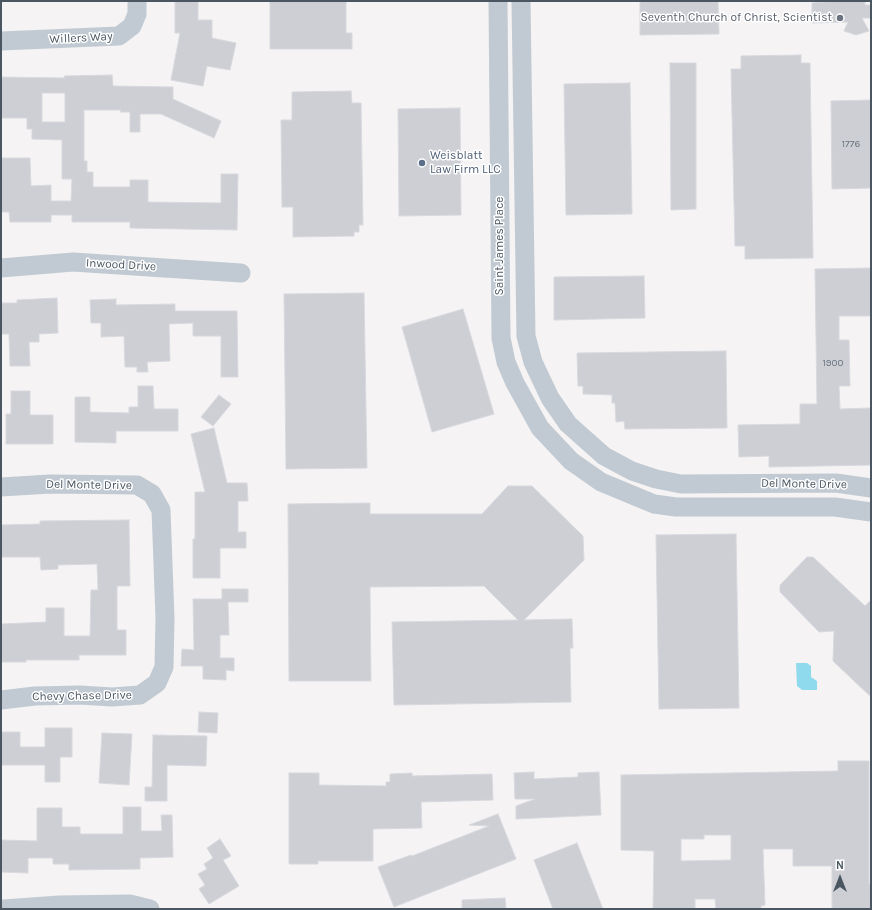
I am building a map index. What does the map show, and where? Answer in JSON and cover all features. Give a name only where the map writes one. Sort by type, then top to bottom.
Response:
[{"type":"street","name":"Willers Way","points":[[1,41],[118,36],[132,26],[137,14],[137,1]]},
{"type":"street","name":"Saint James Place","points":[[498,1],[501,338],[506,362],[530,412],[540,428],[571,461],[601,482],[631,496]]},
{"type":"street","name":"Saint James Place","points":[[521,1],[526,336],[533,362],[550,398],[568,424],[604,456],[632,471]]},
{"type":"street","points":[[499,74],[522,68]]},
{"type":"street","name":"Inwood Drive","points":[[1,268],[73,262],[241,273]]},
{"type":"street","points":[[530,412],[550,398]]},
{"type":"street","name":"Del Monte Drive","points":[[632,471],[656,479],[681,484],[836,483],[871,488]]},
{"type":"street","name":"Del Monte Drive","points":[[1,486],[50,484],[137,485],[152,494],[161,510],[164,586]]},
{"type":"street","points":[[736,484],[736,507]]},
{"type":"street","name":"Del Monte Drive","points":[[631,496],[654,504],[676,507],[835,507],[871,512]]},
{"type":"street","name":"Chevy Chase Drive","points":[[1,700],[35,696],[80,695],[112,697],[140,695],[157,684],[164,667],[164,586]]},
{"type":"street","points":[[4,909],[59,905],[130,904],[150,909]]},
{"type":"water","points":[[796,663],[807,663],[811,666],[811,677],[817,681],[817,690],[802,690],[797,686]]},
{"type":"building","points":[[175,1],[198,1],[198,20],[212,20],[212,38],[236,43],[230,70],[207,66],[203,86],[171,80],[180,33],[175,33]]},
{"type":"building","points":[[270,1],[346,1],[346,33],[352,33],[352,49],[270,49]]},
{"type":"building","points":[[640,1],[718,1],[719,34],[640,35]]},
{"type":"building","name":"Seventh Church of Christ, Scientist","points":[[862,1],[865,2],[865,5],[871,5],[871,18],[862,18],[869,31],[856,35],[844,31],[848,22],[812,23],[812,3]]},
{"type":"building","points":[[801,55],[801,63],[810,63],[813,258],[745,259],[745,246],[735,246],[731,69],[741,69],[741,56]]},
{"type":"building","points":[[670,63],[696,63],[696,209],[671,210]]},
{"type":"building","points":[[112,75],[113,86],[173,87],[173,99],[221,121],[214,138],[161,114],[140,114],[140,132],[130,132],[130,112],[120,112],[121,110],[84,110],[84,161],[87,161],[87,172],[93,172],[93,187],[130,187],[130,180],[148,180],[148,202],[221,203],[221,174],[238,174],[237,230],[130,228],[130,222],[72,222],[72,215],[51,215],[51,222],[10,222],[9,212],[1,212],[1,158],[30,158],[31,186],[51,185],[51,201],[71,201],[72,179],[62,179],[62,140],[32,139],[32,129],[27,129],[27,118],[1,118],[1,77],[65,78],[64,76]],"holes":[[[42,93],[65,93],[65,122],[42,122]]]},
{"type":"building","points":[[630,83],[632,214],[566,215],[564,84]]},
{"type":"building","points":[[351,91],[352,103],[361,103],[363,225],[359,225],[359,232],[354,232],[354,236],[293,237],[293,207],[282,207],[281,120],[292,120],[292,92]]},
{"type":"building","points":[[871,100],[871,188],[832,189],[831,101]]},
{"type":"building","points":[[460,108],[461,215],[399,216],[398,109]]},
{"type":"building","points":[[871,268],[871,316],[839,316],[839,340],[849,340],[850,386],[839,386],[840,409],[871,408],[871,465],[769,467],[769,456],[739,457],[738,425],[800,424],[800,404],[817,404],[815,269]]},
{"type":"building","points":[[644,276],[645,318],[554,320],[554,277]]},
{"type":"building","points":[[364,293],[367,468],[286,469],[284,294]]},
{"type":"building","points":[[57,298],[58,333],[39,334],[39,342],[29,342],[30,366],[10,366],[9,334],[1,334],[1,303],[17,303],[17,300]]},
{"type":"building","points":[[116,299],[116,305],[175,304],[175,311],[237,311],[238,377],[221,377],[221,336],[193,336],[193,323],[169,324],[170,361],[147,362],[148,372],[137,372],[137,367],[125,367],[124,336],[101,337],[101,323],[91,323],[90,300]]},
{"type":"building","points":[[463,309],[494,414],[432,432],[402,327]]},
{"type":"building","points":[[726,351],[727,428],[625,429],[624,421],[616,422],[615,403],[612,403],[612,395],[583,394],[583,386],[578,386],[577,353]]},
{"type":"building","points":[[138,386],[153,386],[154,409],[178,409],[178,431],[116,431],[116,443],[75,442],[75,397],[90,397],[90,412],[129,413],[129,407],[138,407]]},
{"type":"building","points":[[11,391],[30,391],[30,415],[53,415],[53,444],[6,444],[6,414],[11,414]]},
{"type":"building","points":[[219,395],[231,404],[213,426],[201,417]]},
{"type":"building","points":[[214,428],[227,483],[247,483],[248,501],[238,501],[238,532],[246,532],[246,548],[220,548],[220,578],[193,578],[195,492],[205,492],[191,434]]},
{"type":"building","points":[[508,486],[532,486],[583,536],[584,560],[524,620],[572,619],[573,648],[570,648],[571,702],[394,705],[392,622],[518,620],[484,586],[370,587],[371,681],[289,681],[288,504],[370,503],[370,514],[482,514]]},
{"type":"building","points":[[129,520],[130,586],[117,586],[117,630],[126,630],[126,655],[79,655],[79,660],[26,660],[26,662],[1,662],[1,624],[46,622],[46,608],[64,608],[64,636],[90,636],[91,590],[98,590],[97,564],[58,565],[58,569],[41,570],[40,557],[1,557],[1,525],[40,524],[40,521]]},
{"type":"building","points":[[736,534],[739,708],[659,709],[656,535]]},
{"type":"building","points":[[807,557],[813,557],[865,606],[871,600],[871,697],[833,661],[834,631],[819,632],[780,592],[780,585]]},
{"type":"building","points":[[222,589],[248,589],[248,602],[228,602],[229,635],[220,635],[220,658],[234,658],[234,671],[226,670],[226,680],[203,679],[203,666],[181,666],[182,649],[194,650],[193,599],[222,599]]},
{"type":"building","points":[[199,712],[218,713],[217,733],[198,732]]},
{"type":"building","points":[[45,728],[72,728],[72,757],[60,757],[60,782],[45,782],[45,765],[1,765],[1,732],[20,732],[20,747],[45,747]]},
{"type":"building","points":[[102,733],[132,734],[129,785],[99,783]]},
{"type":"building","points":[[153,735],[207,736],[206,766],[167,765],[167,801],[145,801],[145,787],[152,787]]},
{"type":"building","points":[[838,761],[869,761],[869,884],[871,884],[871,909],[832,909],[832,866],[793,866],[793,849],[763,849],[765,905],[761,906],[761,909],[716,909],[715,899],[695,899],[695,909],[653,909],[654,851],[621,850],[621,775],[838,771]],"holes":[[[704,835],[731,835],[731,860],[681,861],[681,839],[704,839]]]},
{"type":"building","points":[[534,772],[534,779],[578,777],[578,773],[599,772],[601,815],[516,819],[516,806],[535,799],[515,799],[514,773]]},
{"type":"building","points":[[289,773],[319,773],[319,785],[386,786],[386,782],[390,782],[390,774],[412,773],[412,776],[492,774],[493,800],[421,802],[422,828],[373,829],[373,861],[318,861],[318,864],[289,864]]},
{"type":"building","points":[[123,807],[141,807],[141,831],[162,831],[161,815],[172,815],[173,857],[140,858],[140,869],[69,870],[69,864],[53,864],[53,858],[28,858],[28,873],[1,872],[1,840],[37,841],[37,808],[62,808],[62,827],[80,827],[80,834],[123,834]]},
{"type":"building","points":[[498,814],[516,859],[394,907],[378,867],[411,855],[412,856],[489,826],[469,825]]},
{"type":"building","points":[[220,839],[231,856],[223,860],[239,886],[209,904],[199,889],[205,885],[198,874],[207,869],[204,864],[213,858],[207,848]]},
{"type":"building","points":[[577,843],[603,909],[553,909],[534,860]]},
{"type":"building","points":[[505,898],[506,909],[462,909],[462,900]]},
{"type":"place","name":"Seventh Church of Christ, Scientist","points":[[840,18]]},
{"type":"place","name":"Weisblatt Law Firm LLC","points":[[422,163]]}]
